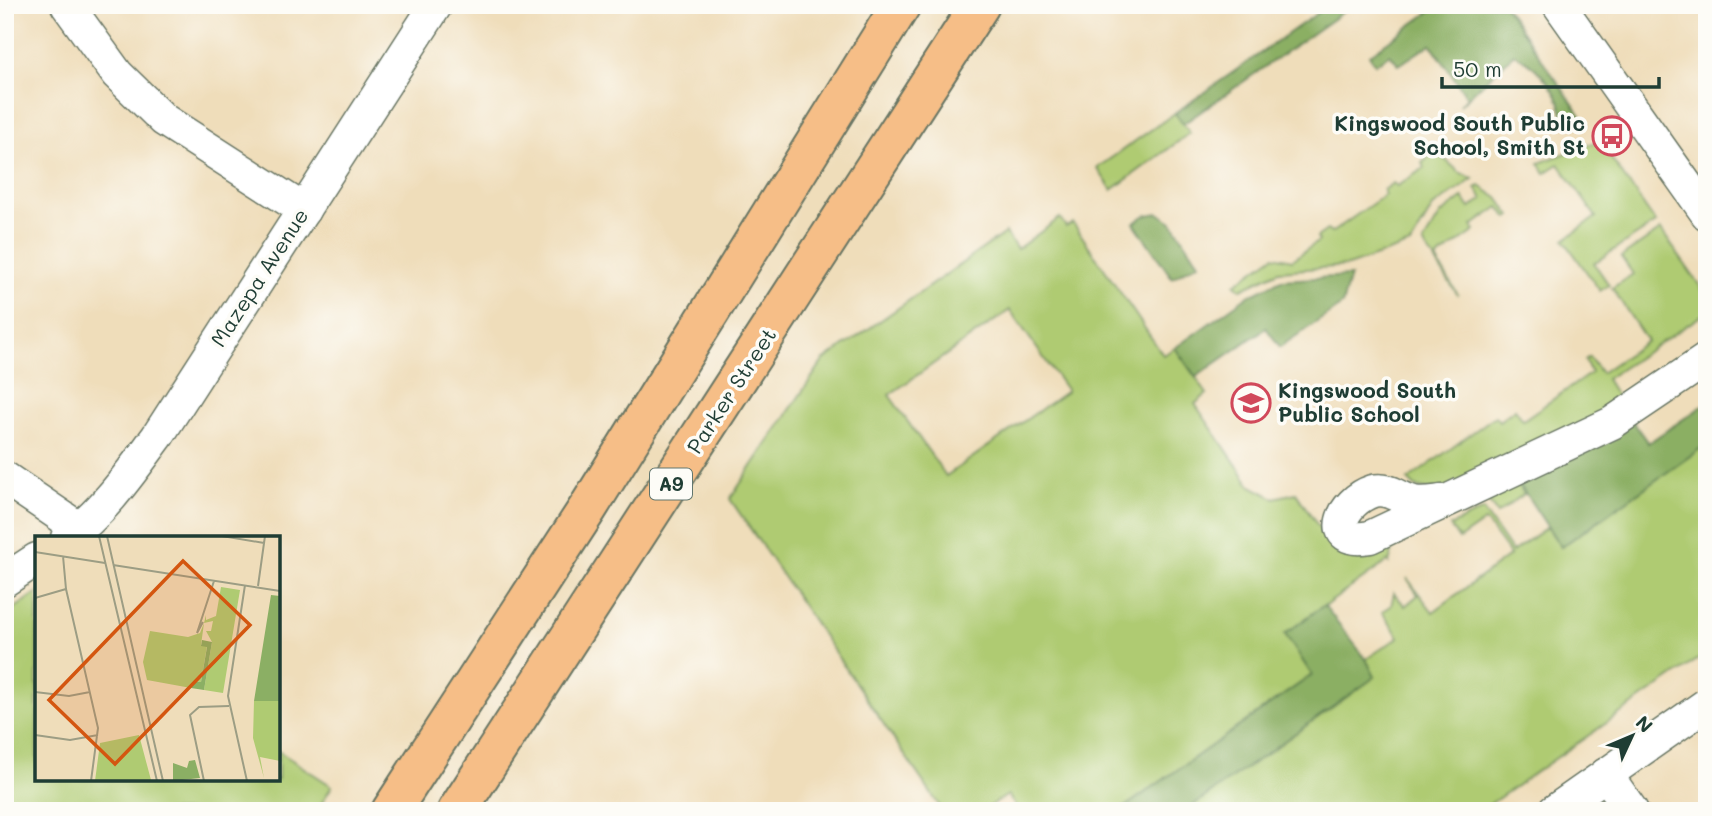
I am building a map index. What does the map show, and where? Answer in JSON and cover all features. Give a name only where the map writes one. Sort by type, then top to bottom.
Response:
[{"type":"highway","points":[[391,811],[588,508],[901,5]]},
{"type":"highway","name":"Parker Street","points":[[457,811],[980,5]]},
{"type":"street","points":[[67,5],[117,74],[164,120],[304,210]]},
{"type":"street","name":"Mazepa Avenue","points":[[73,533],[125,480],[157,437],[436,5]]},
{"type":"street","points":[[1559,5],[1707,214]]},
{"type":"street","points":[[1441,501],[1612,424],[1707,359]]},
{"type":"street","points":[[5,478],[73,533]]},
{"type":"street","points":[[5,580],[35,560]]},
{"type":"street","points":[[1553,811],[1707,704]]},
{"type":"street","points":[[1606,774],[1632,811]]},
{"type":"green space","points":[[1329,5],[1353,5],[1183,124],[1175,113]]},
{"type":"green space","points":[[1434,5],[1504,5],[1587,124],[1573,127],[1563,124],[1560,103],[1555,92],[1541,74],[1514,54],[1460,105],[1467,97],[1431,44],[1399,65],[1390,54],[1375,64],[1369,55],[1435,8]]},
{"type":"green space","points":[[1175,113],[1190,133],[1112,190],[1097,168]]},
{"type":"green space","points":[[1599,141],[1656,223],[1594,263],[1609,285],[1600,291],[1564,240],[1596,217],[1559,164],[1545,173],[1539,163]]},
{"type":"green space","points":[[1436,151],[1459,172],[1473,179],[1433,207],[1411,244],[1348,266],[1279,271],[1241,289],[1235,284],[1274,256],[1292,260],[1319,241],[1317,237],[1327,230],[1331,233],[1385,195],[1383,190],[1393,183],[1397,186],[1424,168],[1422,163]]},
{"type":"green space","points":[[1480,186],[1498,198],[1511,216],[1508,218],[1499,207],[1472,226],[1475,231],[1436,259],[1458,295],[1423,243],[1441,214],[1463,198],[1470,208],[1483,199],[1476,188]]},
{"type":"green space","points":[[1158,213],[1172,222],[1199,263],[1172,278],[1134,223],[1144,216]]},
{"type":"green space","points":[[1060,218],[1066,227],[1073,223],[1163,355],[1175,348],[1207,394],[1195,404],[1251,486],[1274,498],[1296,493],[1326,538],[1339,543],[1422,529],[1393,549],[1389,563],[1285,634],[1312,675],[1119,811],[1019,811],[1008,795],[982,811],[943,811],[730,499],[823,361],[1005,233],[1017,249]],"holes":[[[1010,310],[1067,391],[946,476],[889,395]]]},
{"type":"green space","points":[[1661,230],[1707,296],[1707,316],[1704,314],[1606,379],[1624,408],[1445,493],[1415,487],[1408,480],[1495,416],[1499,421],[1515,409],[1523,420],[1591,373],[1585,360],[1589,357],[1601,373],[1647,341],[1612,288],[1633,274],[1621,257]]},
{"type":"green space","points":[[1350,276],[1342,305],[1280,347],[1266,328],[1196,377],[1175,348],[1246,297],[1281,280]]},
{"type":"green space","points":[[1707,403],[1707,444],[1561,547],[1513,475],[1633,422],[1648,443]]},
{"type":"green space","points":[[1707,444],[1707,653],[1480,811],[1185,811],[1375,677],[1366,659],[1399,637],[1382,612],[1391,606],[1394,593],[1405,606],[1418,595],[1407,578],[1433,612],[1510,555],[1485,521],[1459,539],[1450,526],[1483,510],[1512,552],[1547,527],[1561,547]]},
{"type":"green space","points":[[1513,475],[1524,494],[1497,514],[1486,498]]},
{"type":"green space","points":[[35,594],[35,781],[280,781],[280,752],[332,786],[317,811],[5,811],[5,615]]},
{"type":"green space","points":[[1324,605],[1366,659],[1375,677],[1185,811],[1119,811],[1312,675],[1285,634]]},
{"type":"place","name":"Kingswood South Public School, Smith St","points":[[1612,136]]},
{"type":"place","name":"Kingswood South Public School","points":[[1251,403]]}]
